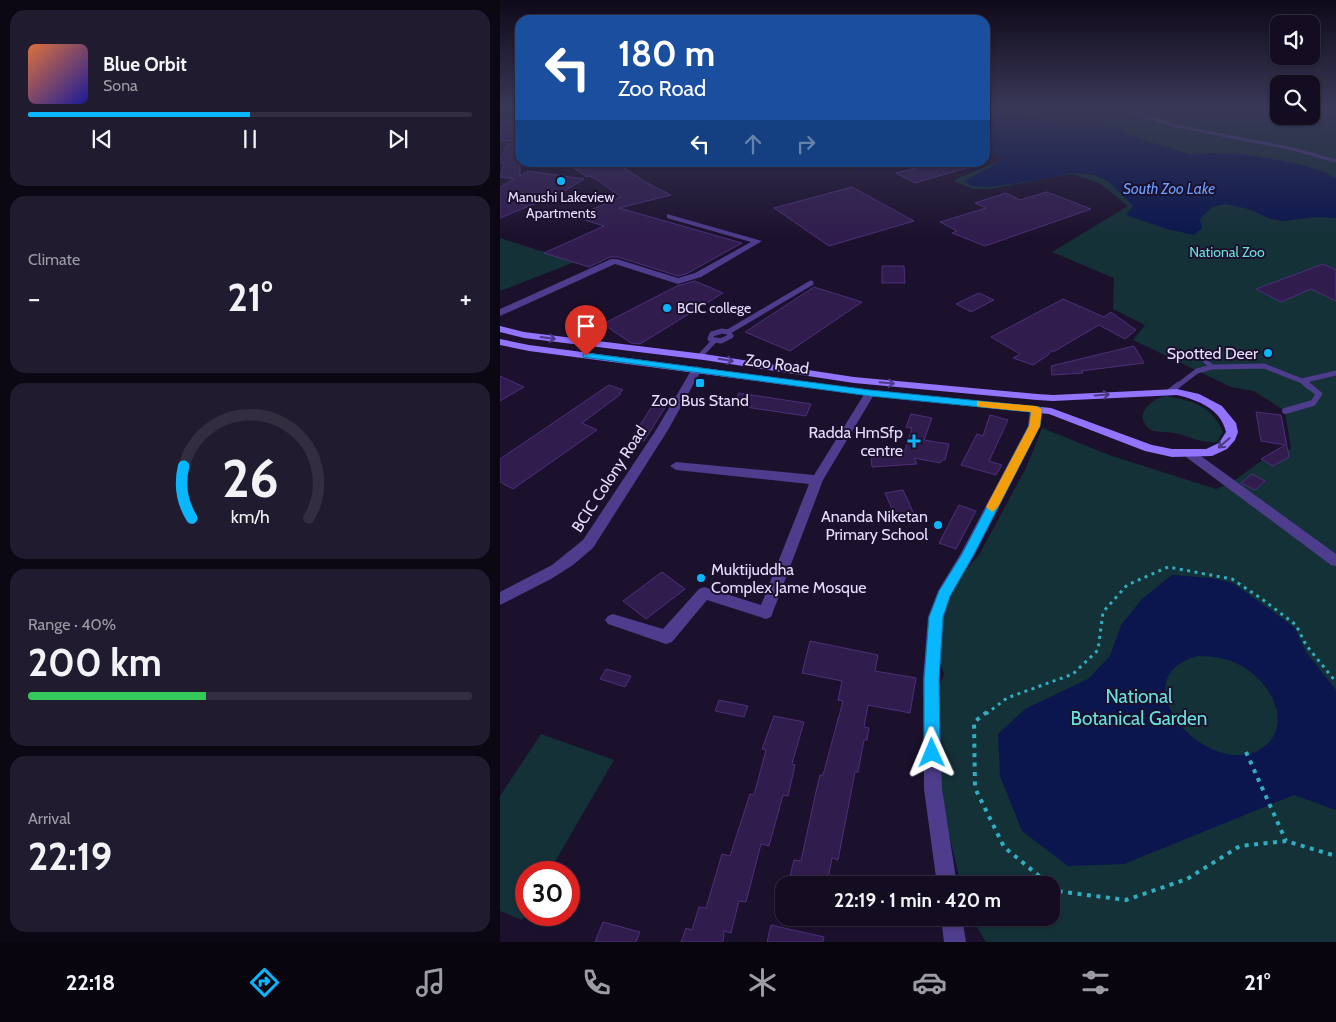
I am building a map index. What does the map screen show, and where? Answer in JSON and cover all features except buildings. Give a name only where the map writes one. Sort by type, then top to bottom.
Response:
[{"type":"main road","name":"Zoo Road","points":[[500,329],[524,335],[700,361],[854,380],[1053,398],[1169,392],[1195,396],[1207,401],[1218,408],[1230,423],[1232,432],[1229,440],[1223,446],[1208,453],[1172,453],[1149,448],[1044,410],[870,393],[700,361],[529,348],[500,342]]},
{"type":"main road","points":[[1044,410],[1053,398]]},
{"type":"street","points":[[500,313],[614,261],[678,281],[698,275],[758,241],[670,216]]},
{"type":"street","name":"BCIC Colony Road","points":[[500,599],[555,571],[588,544],[662,430],[700,361]]},
{"type":"street","points":[[612,620],[666,637],[704,594],[766,614],[817,480],[870,393]]},
{"type":"street","points":[[946,876],[933,789],[931,679],[936,617],[943,595],[967,556],[1044,410]]},
{"type":"street","points":[[1190,454],[1336,560]]},
{"type":"street","points":[[676,466],[817,480]]},
{"type":"street","points":[[500,606],[555,571]]},
{"type":"street","points":[[953,926],[956,942]]},
{"type":"lane","points":[[1293,150],[1336,161]]},
{"type":"lane","points":[[728,332],[731,335],[729,338],[721,342],[714,341],[710,337],[718,331],[728,332],[811,283]]},
{"type":"lane","points":[[700,361],[714,341]]},
{"type":"lane","points":[[1197,353],[1212,367]]},
{"type":"lane","points":[[1169,392],[1197,372],[1212,367],[1264,366],[1302,381],[1319,394],[1313,403],[1285,411]]},
{"type":"lane","points":[[1302,381],[1336,372]]},
{"type":"path","points":[[1039,876],[1004,847],[976,788],[974,722],[1007,698],[1073,674],[1098,650],[1103,612],[1127,585],[1168,566],[1232,579],[1296,625],[1306,646],[1336,682]]},
{"type":"path","points":[[1246,752],[1286,841]]},
{"type":"path","points":[[1060,891],[1126,900],[1187,879],[1240,846],[1286,841],[1336,856]]},
{"type":"green space","name":"National Botanical Garden","points":[[990,150],[1336,150],[1336,942],[986,942],[976,926],[1060,926],[1060,876],[959,876],[940,796],[938,689],[944,674],[940,662],[944,613],[958,579],[979,555],[1026,468],[1042,428],[1109,455],[1216,489],[1231,483],[1279,448],[1291,450],[1285,411],[1254,391],[1231,387],[1133,340],[1145,325],[1113,309],[1114,278],[1052,252],[1128,206],[1099,183],[1073,174],[989,189],[974,189],[955,182],[956,179],[985,167],[990,167],[990,165],[1004,159],[997,153],[990,152]]},
{"type":"green space","points":[[500,238],[575,262],[500,291]]},
{"type":"green space","points":[[1166,396],[1193,402],[1207,410],[1223,432],[1217,442],[1206,442],[1175,433],[1157,432],[1149,429],[1143,420],[1144,411],[1157,399]]},
{"type":"green space","points":[[541,734],[614,760],[555,861],[515,861],[515,917],[500,911],[500,796]]},
{"type":"water","name":"South Zoo Lake","points":[[990,150],[1176,150],[1192,155],[1208,153],[1249,155],[1299,164],[1336,178],[1336,218],[1315,217],[1285,221],[1271,219],[1248,209],[1226,204],[1212,207],[1200,219],[1202,228],[1194,235],[1167,229],[1126,215],[1133,206],[1108,181],[1094,175],[1072,173],[1046,179],[989,187],[972,186],[965,181],[1004,159],[997,153],[990,152]]},
{"type":"water","points":[[854,167],[882,167],[862,170]]},
{"type":"water","points":[[1172,575],[1211,578],[1233,583],[1295,628],[1306,652],[1336,690],[1336,810],[1294,795],[1124,864],[1068,866],[1022,831],[1000,776],[998,734],[1025,709],[1088,679],[1110,656],[1121,625],[1142,599]],"holes":[[[1198,656],[1224,659],[1236,663],[1257,677],[1265,686],[1272,697],[1278,719],[1271,739],[1262,748],[1240,755],[1218,751],[1196,740],[1179,723],[1168,704],[1166,684],[1175,667]]]},
{"type":"slow traffic","points":[[981,404],[1036,409],[1034,426],[992,507]]},
{"type":"place","name":"Manushi Lakeview Apartments","points":[[561,181]]},
{"type":"place","name":"BCIC college","points":[[667,308]]},
{"type":"place","name":"Spotted Deer","points":[[1268,353]]},
{"type":"place","name":"Zoo Bus Stand","points":[[700,383]]},
{"type":"place","name":"Radda HmSfp centre","points":[[914,441]]},
{"type":"place","name":"Ananda Niketan Primary School","points":[[938,525]]},
{"type":"place","name":"Muktijuddha Complex Jame Mosque","points":[[701,578]]},
{"type":"route","points":[[586,356],[870,393],[1036,409],[1034,426],[967,556],[943,595],[936,617],[931,679],[932,753]]},
{"type":"park label","name":"National Zoo","points":[[1227,252]]}]
